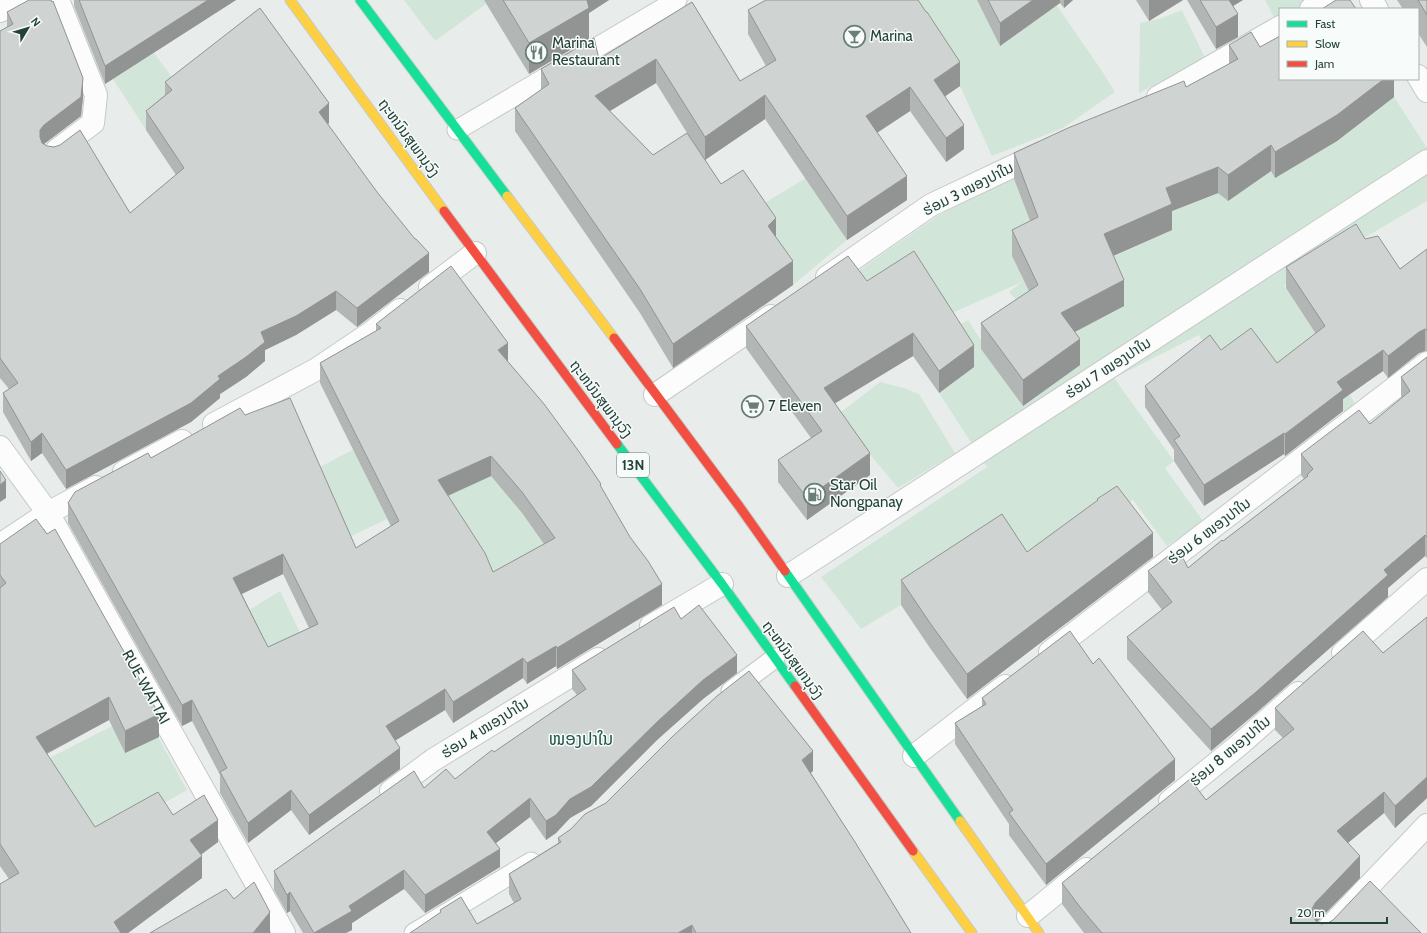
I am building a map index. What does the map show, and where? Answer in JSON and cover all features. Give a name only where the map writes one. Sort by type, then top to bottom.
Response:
[{"type":"highway","name":"ຖະຫນົນສຸພານຸວົງ","points":[[290,0],[475,253],[722,584],[972,933]]},
{"type":"highway","points":[[360,0],[739,506],[1033,925]]},
{"type":"street","points":[[0,11],[21,0]]},
{"type":"street","points":[[52,154],[93,123],[96,95],[58,0]]},
{"type":"street","points":[[1313,8],[1326,0]]},
{"type":"street","points":[[1143,104],[1158,98],[1279,28]]},
{"type":"street","points":[[1419,78],[1427,91]]},
{"type":"street","name":"ຮ່ອມ 3 ໜອງປາໃນ","points":[[812,288],[931,204],[1059,144]]},
{"type":"street","name":"ຮ່ອມ 7 ໜອງປາໃນ","points":[[788,576],[1427,161]]},
{"type":"street","points":[[0,544],[48,513],[317,368],[372,332],[475,253]]},
{"type":"street","points":[[655,395],[786,306]]},
{"type":"street","name":"ຮ່ອມ 6 ໜອງປາໃນ","points":[[914,756],[1427,363]]},
{"type":"street","name":"RUE WATTAI","points":[[0,447],[48,513],[264,881],[284,933]]},
{"type":"street","name":"ຮ່ອມ 8 ໜອງປາໃນ","points":[[1152,816],[1239,745],[1427,579]]},
{"type":"street","points":[[634,636],[722,584]]},
{"type":"street","name":"ຮ່ອມ 4 ໜອງປາໃນ","points":[[378,800],[433,760],[614,648]]},
{"type":"street","points":[[1324,933],[1427,825]]},
{"type":"street","points":[[1033,925],[1102,856]]},
{"type":"lane","points":[[457,130],[677,0]]},
{"type":"lane","points":[[716,702],[775,658]]},
{"type":"lane","points":[[414,933],[544,854]]},
{"type":"green space","points":[[404,0],[484,0],[486,4],[435,41]]},
{"type":"green space","points":[[903,0],[977,0],[1001,45],[1053,0],[1115,92],[1063,128],[992,156],[960,86]]},
{"type":"green space","points":[[1265,0],[1345,0],[1337,8],[1279,8],[1279,27]]},
{"type":"green space","points":[[1182,10],[1205,58],[1139,93],[1140,23],[1162,18]]},
{"type":"green space","points":[[154,53],[181,89],[172,109],[146,130],[113,79]]},
{"type":"green space","points":[[1394,97],[1427,148],[1427,201],[1284,285],[1324,346],[1355,404],[1344,412],[1306,363],[1277,384],[1210,357],[1199,335],[1114,378],[1174,461],[1165,468],[1203,521],[1167,546],[1133,500],[1024,572],[901,605],[861,629],[821,577],[987,467],[939,393],[965,373],[940,337],[968,320],[985,347],[1031,316],[1009,292],[1022,282],[943,317],[867,303],[848,278],[939,215],[1013,176],[1038,243],[1012,256],[1024,281],[1104,261],[1172,230],[1166,214],[1271,171],[1275,178],[1337,141]]},
{"type":"green space","points":[[806,178],[847,240],[793,285],[768,249],[754,209]]},
{"type":"green space","points":[[880,382],[904,388],[919,394],[955,453],[898,488],[837,415]]},
{"type":"green space","points":[[364,444],[491,476],[522,513],[554,558],[493,592],[397,542],[387,519],[343,540],[318,468]]},
{"type":"green space","points":[[280,591],[308,649],[268,667],[241,615]]},
{"type":"green space","points":[[112,726],[158,737],[187,790],[92,844],[24,771]]},
{"type":"building","points":[[29,0],[53,1],[83,78],[81,97],[44,125],[40,130],[42,143],[47,146],[54,147],[60,145],[80,130],[130,213],[184,168],[146,111],[172,90],[165,82],[260,8],[329,103],[319,112],[377,192],[415,239],[429,253],[357,308],[336,291],[296,316],[261,332],[265,342],[218,376],[220,379],[191,403],[66,470],[42,433],[31,442],[3,393],[18,383],[0,358],[0,31],[13,24],[7,12]]},
{"type":"building","points":[[79,0],[208,0],[105,66]]},
{"type":"building","points":[[503,0],[587,0],[589,8],[529,43]]},
{"type":"building","points":[[766,0],[918,0],[960,62],[934,80],[964,125],[946,138],[910,87],[866,116],[907,176],[847,216],[765,95],[705,137],[656,59],[595,96],[653,155],[687,133],[721,184],[743,170],[776,218],[768,226],[793,261],[673,344],[640,289],[515,108],[549,84],[541,69],[594,38],[599,59],[692,2],[740,81],[776,60],[748,10]]},
{"type":"building","points":[[988,0],[1033,0],[1000,23]]},
{"type":"building","points":[[1200,0],[1229,0],[1238,14],[1216,27]]},
{"type":"building","points":[[1336,0],[1350,0],[1355,8],[1324,8]]},
{"type":"building","points":[[1418,0],[1427,0],[1427,15]]},
{"type":"building","points":[[1251,32],[1260,47],[1279,37],[1279,80],[1383,80],[1337,115],[1275,152],[1271,145],[1228,175],[1218,167],[1166,188],[1172,204],[1104,234],[1124,280],[1061,313],[1080,339],[1023,380],[981,323],[1038,285],[1012,230],[1038,217],[1014,153],[1068,128],[1184,81],[1186,87],[1238,59],[1229,45]]},
{"type":"building","points":[[1356,224],[1365,239],[1378,236],[1400,269],[1427,249],[1427,330],[1425,329],[1419,332],[1388,356],[1383,350],[1337,382],[1343,390],[1285,434],[1284,433],[1204,485],[1174,440],[1180,436],[1145,386],[1210,335],[1221,350],[1251,328],[1277,363],[1325,326],[1286,267]]},
{"type":"building","points":[[914,251],[974,345],[939,371],[913,333],[824,388],[870,453],[807,498],[778,460],[822,431],[746,326],[848,256],[867,281]]},
{"type":"building","points":[[451,266],[508,343],[498,350],[544,404],[580,453],[601,484],[600,485],[630,537],[648,561],[662,584],[557,648],[556,646],[527,663],[523,658],[453,702],[445,689],[386,726],[400,748],[309,815],[291,790],[248,823],[220,772],[227,768],[192,700],[182,705],[68,503],[75,492],[148,453],[151,458],[240,408],[245,415],[290,398],[356,548],[399,521],[320,363],[381,328],[376,324]],"holes":[[[491,456],[522,492],[555,538],[493,572],[485,553],[438,480]],[[283,554],[318,624],[268,647],[233,578]]]},
{"type":"building","points":[[1427,357],[1427,537],[1425,535],[1384,570],[1388,575],[1256,692],[1211,729],[1127,637],[1172,602],[1148,571],[1168,556],[1174,564],[1182,556],[1188,568],[1222,540],[1223,541],[1308,476],[1307,475],[1313,469],[1301,454],[1359,410],[1370,424],[1410,391],[1401,377]]},
{"type":"building","points":[[0,471],[6,480],[0,485]]},
{"type":"building","points":[[1117,486],[1153,533],[967,674],[901,580],[1002,514],[1027,552],[1098,500],[1097,499]]},
{"type":"building","points":[[36,519],[47,534],[55,529],[159,714],[125,731],[109,697],[36,737],[95,827],[158,792],[173,815],[204,795],[218,820],[190,840],[202,856],[114,922],[121,933],[0,933],[0,884],[19,873],[0,844],[0,588],[6,583],[0,575],[0,544]]},
{"type":"building","points":[[699,605],[737,655],[703,680],[657,722],[591,787],[570,799],[556,815],[546,821],[530,798],[487,832],[500,849],[425,895],[404,870],[349,906],[352,911],[314,933],[290,892],[287,895],[274,871],[414,771],[424,788],[446,769],[455,779],[492,750],[494,752],[586,689],[572,670],[674,607],[681,619]]},
{"type":"building","points":[[1427,617],[1427,777],[1395,806],[1384,792],[1337,831],[1360,856],[1315,903],[1312,909],[1312,915],[1316,921],[1321,924],[1328,923],[1333,920],[1370,881],[1421,933],[1102,933],[1062,883],[1190,779],[1206,800],[1294,729],[1275,708],[1363,631],[1383,653]]},
{"type":"building","points":[[1070,631],[1093,664],[1099,658],[1175,759],[1046,864],[1009,813],[1013,810],[955,723],[986,704],[982,698]]},
{"type":"building","points":[[749,671],[813,751],[802,760],[911,933],[696,933],[692,925],[678,933],[410,933],[441,912],[440,910],[461,897],[477,924],[521,899],[509,874],[561,842],[558,838],[571,829],[585,814],[606,803],[673,736],[717,696]]},
{"type":"building","points":[[254,882],[270,912],[253,933],[150,933],[226,889],[234,899]]},
{"type":"traffic: fast","points":[[360,0],[507,196]]},
{"type":"traffic: fast","points":[[617,444],[722,584],[795,686]]},
{"type":"traffic: fast","points":[[785,571],[960,821]]},
{"type":"traffic: slow","points":[[290,0],[444,211]]},
{"type":"traffic: slow","points":[[507,196],[614,338]]},
{"type":"traffic: slow","points":[[960,821],[1039,933]]},
{"type":"traffic: slow","points":[[913,851],[972,933]]},
{"type":"traffic: jam","points":[[444,211],[617,444]]},
{"type":"traffic: jam","points":[[614,338],[739,506],[785,571]]},
{"type":"traffic: jam","points":[[795,686],[913,851]]},
{"type":"place","name":"Marina","points":[[854,36]]},
{"type":"place","name":"Marina Restaurant","points":[[536,52]]},
{"type":"place","name":"7 Eleven","points":[[752,406]]},
{"type":"place","name":"Star Oil Nongpanay","points":[[814,494]]},
{"type":"district","name":"ໜອງປາໃນ","points":[[581,739]]}]
